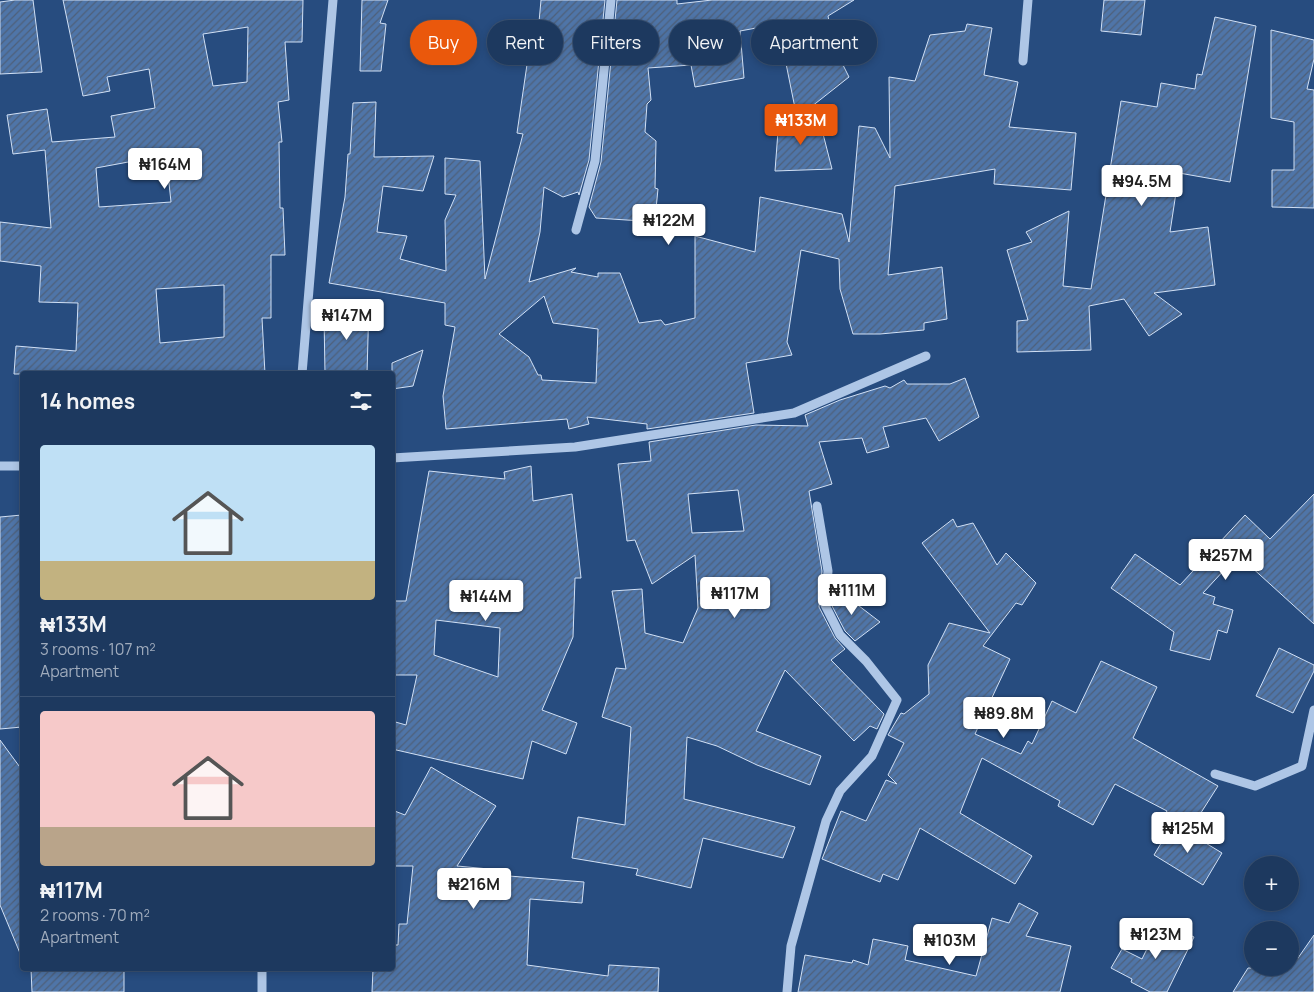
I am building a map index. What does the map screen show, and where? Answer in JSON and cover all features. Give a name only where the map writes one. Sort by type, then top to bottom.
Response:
[{"type":"street","points":[[302,371],[333,0]]},
{"type":"street","points":[[576,230],[595,161],[611,0]]},
{"type":"street","points":[[1023,61],[1028,0]]},
{"type":"street","points":[[395,458],[575,447],[794,413],[926,356]]},
{"type":"street","points":[[0,466],[20,466]]},
{"type":"street","points":[[787,992],[791,946],[826,821],[840,791],[872,756],[896,700],[866,661],[840,635],[825,605],[828,572],[817,506]]},
{"type":"street","points":[[1215,774],[1255,786],[1302,766],[1314,710]]},
{"type":"street","points":[[262,971],[262,992]]},
{"type":"building","points":[[33,0],[42,72],[0,74],[0,2]]},
{"type":"building","points":[[63,0],[303,0],[302,42],[285,42],[289,100],[278,102],[282,142],[279,142],[280,208],[283,208],[285,255],[271,255],[271,318],[262,318],[265,371],[20,371],[20,374],[14,374],[16,346],[76,351],[78,303],[39,302],[41,266],[0,261],[0,222],[51,228],[45,150],[13,154],[7,115],[47,109],[52,142],[115,137],[111,116],[155,108],[149,69],[107,77],[110,91],[83,96]],"holes":[[[248,27],[247,82],[213,86],[203,34]],[[166,155],[171,202],[99,207],[96,168]],[[224,285],[224,337],[160,343],[156,289]]]},
{"type":"building","points":[[362,0],[388,0],[380,23],[386,24],[381,71],[360,71]]},
{"type":"building","points":[[541,0],[605,0],[603,20],[573,20],[573,65],[598,65],[589,160],[579,195],[578,192],[563,197],[544,187],[540,232],[529,282],[576,268],[571,272],[598,277],[598,273],[620,273],[639,323],[661,320],[665,325],[695,318],[695,236],[755,252],[760,197],[842,214],[849,242],[859,126],[875,128],[890,158],[889,77],[915,81],[930,35],[965,31],[967,24],[992,28],[984,75],[1018,82],[1009,127],[1076,133],[1071,190],[994,184],[995,169],[895,186],[888,275],[942,267],[947,319],[924,323],[924,330],[880,334],[853,334],[840,289],[839,259],[801,250],[787,342],[792,355],[746,363],[754,413],[647,429],[647,424],[587,417],[589,424],[569,429],[567,419],[446,429],[443,396],[455,327],[445,325],[445,303],[329,283],[345,197],[353,103],[376,102],[374,157],[434,156],[423,191],[383,186],[377,232],[407,236],[400,259],[446,271],[445,220],[456,195],[445,194],[445,158],[480,161],[485,279],[523,134],[517,133],[527,65],[563,65],[563,20],[539,20]],"holes":[[[544,296],[553,323],[598,329],[596,383],[542,380],[541,375],[538,375],[529,357],[499,334]]]},
{"type":"building","points":[[617,0],[677,0],[677,4],[712,0],[854,0],[828,16],[829,20],[751,20],[751,29],[741,31],[741,20],[669,20],[669,65],[691,65],[648,68],[651,100],[647,104],[645,132],[656,141],[655,188],[658,189],[655,219],[642,221],[596,218],[589,207],[601,162],[611,65],[659,65],[659,20],[615,20]]},
{"type":"building","points":[[1104,0],[1145,0],[1141,35],[1101,31]]},
{"type":"building","points":[[1215,17],[1256,26],[1230,182],[1179,173],[1170,232],[1208,227],[1215,285],[1154,293],[1182,314],[1149,336],[1124,299],[1089,306],[1091,350],[1017,352],[1017,321],[1028,320],[1007,250],[1032,242],[1026,232],[1069,211],[1063,286],[1091,289],[1121,101],[1157,107],[1161,83],[1195,89],[1197,74],[1202,75]]},
{"type":"building","points":[[1271,30],[1314,40],[1314,59],[1307,89],[1314,90],[1314,208],[1272,207],[1272,170],[1294,170],[1294,122],[1271,118]]},
{"type":"building","points":[[741,43],[744,78],[695,87],[691,65],[741,65]]},
{"type":"building","points":[[786,65],[843,65],[849,77],[797,118]]},
{"type":"building","points":[[779,118],[820,122],[832,169],[775,171]]},
{"type":"building","points":[[369,302],[367,371],[325,371],[324,316]]},
{"type":"building","points":[[423,350],[413,386],[395,389],[395,371],[392,371],[392,363]]},
{"type":"building","points":[[965,378],[979,417],[939,441],[926,418],[883,427],[889,447],[867,453],[862,438],[819,442],[832,484],[809,491],[822,571],[819,607],[835,638],[845,649],[831,660],[884,714],[877,729],[870,726],[854,741],[785,670],[756,731],[821,756],[810,785],[757,765],[717,746],[687,737],[684,799],[795,827],[783,858],[703,838],[691,888],[636,875],[638,869],[572,858],[578,817],[625,825],[631,727],[602,717],[616,668],[626,669],[612,591],[642,589],[645,633],[683,643],[698,608],[695,555],[652,584],[635,540],[627,541],[618,464],[651,461],[649,442],[756,425],[808,426],[805,415],[840,400],[885,386],[890,388],[904,380],[907,384],[950,384]],"holes":[[[738,490],[744,531],[692,533],[688,494]]]},
{"type":"building","points":[[531,466],[533,501],[572,494],[581,578],[575,578],[573,637],[542,710],[577,723],[566,754],[532,741],[523,779],[395,750],[395,722],[406,725],[417,675],[395,675],[395,601],[406,601],[429,471],[505,479],[504,472]],"holes":[[[436,620],[500,628],[498,677],[434,655]]]},
{"type":"building","points":[[1314,494],[1314,624],[1238,555],[1203,593],[1215,597],[1213,604],[1233,610],[1227,633],[1218,630],[1210,660],[1170,650],[1174,632],[1111,588],[1135,554],[1180,585],[1245,515],[1270,539]]},
{"type":"building","points":[[20,515],[20,727],[0,729],[0,517]]},
{"type":"building","points":[[953,519],[957,527],[973,523],[997,565],[1006,553],[1036,583],[1022,605],[1016,603],[983,646],[1010,659],[975,734],[1021,754],[1028,741],[1032,744],[1052,701],[1076,713],[1101,661],[1157,687],[1133,738],[1218,786],[1190,830],[1165,814],[1167,811],[1115,784],[1093,825],[1058,806],[1060,801],[982,758],[960,813],[1032,856],[1015,884],[920,828],[898,880],[883,874],[880,882],[822,859],[841,811],[866,821],[886,780],[897,784],[888,775],[904,743],[888,735],[901,713],[904,714],[929,694],[928,665],[949,623],[990,633],[922,543]]},
{"type":"building","points":[[833,586],[880,622],[855,641],[845,631],[831,604]]},
{"type":"building","points":[[1279,648],[1314,665],[1314,671],[1293,713],[1256,696]]},
{"type":"building","points":[[0,740],[20,767],[20,953],[0,905]]},
{"type":"building","points":[[431,767],[496,806],[457,866],[510,871],[509,876],[584,882],[582,903],[530,899],[527,965],[608,976],[609,965],[659,968],[658,992],[372,992],[373,971],[395,971],[395,945],[398,945],[399,924],[407,924],[413,866],[395,866],[395,811],[405,815]]},
{"type":"building","points":[[1173,823],[1222,853],[1203,885],[1154,855]]},
{"type":"building","points":[[1019,903],[1038,913],[1026,936],[1071,946],[1060,992],[798,992],[805,955],[852,963],[853,960],[868,965],[873,939],[908,946],[905,960],[976,976],[992,918],[1009,923]]},
{"type":"building","points":[[1161,920],[1194,937],[1167,992],[1150,992],[1131,982],[1132,979],[1111,968],[1122,949],[1142,959]]},
{"type":"building","points":[[1314,935],[1314,992],[1233,992],[1244,974],[1244,976],[1299,976],[1299,957]]},
{"type":"building","points":[[31,971],[124,971],[124,992],[32,992]]}]
